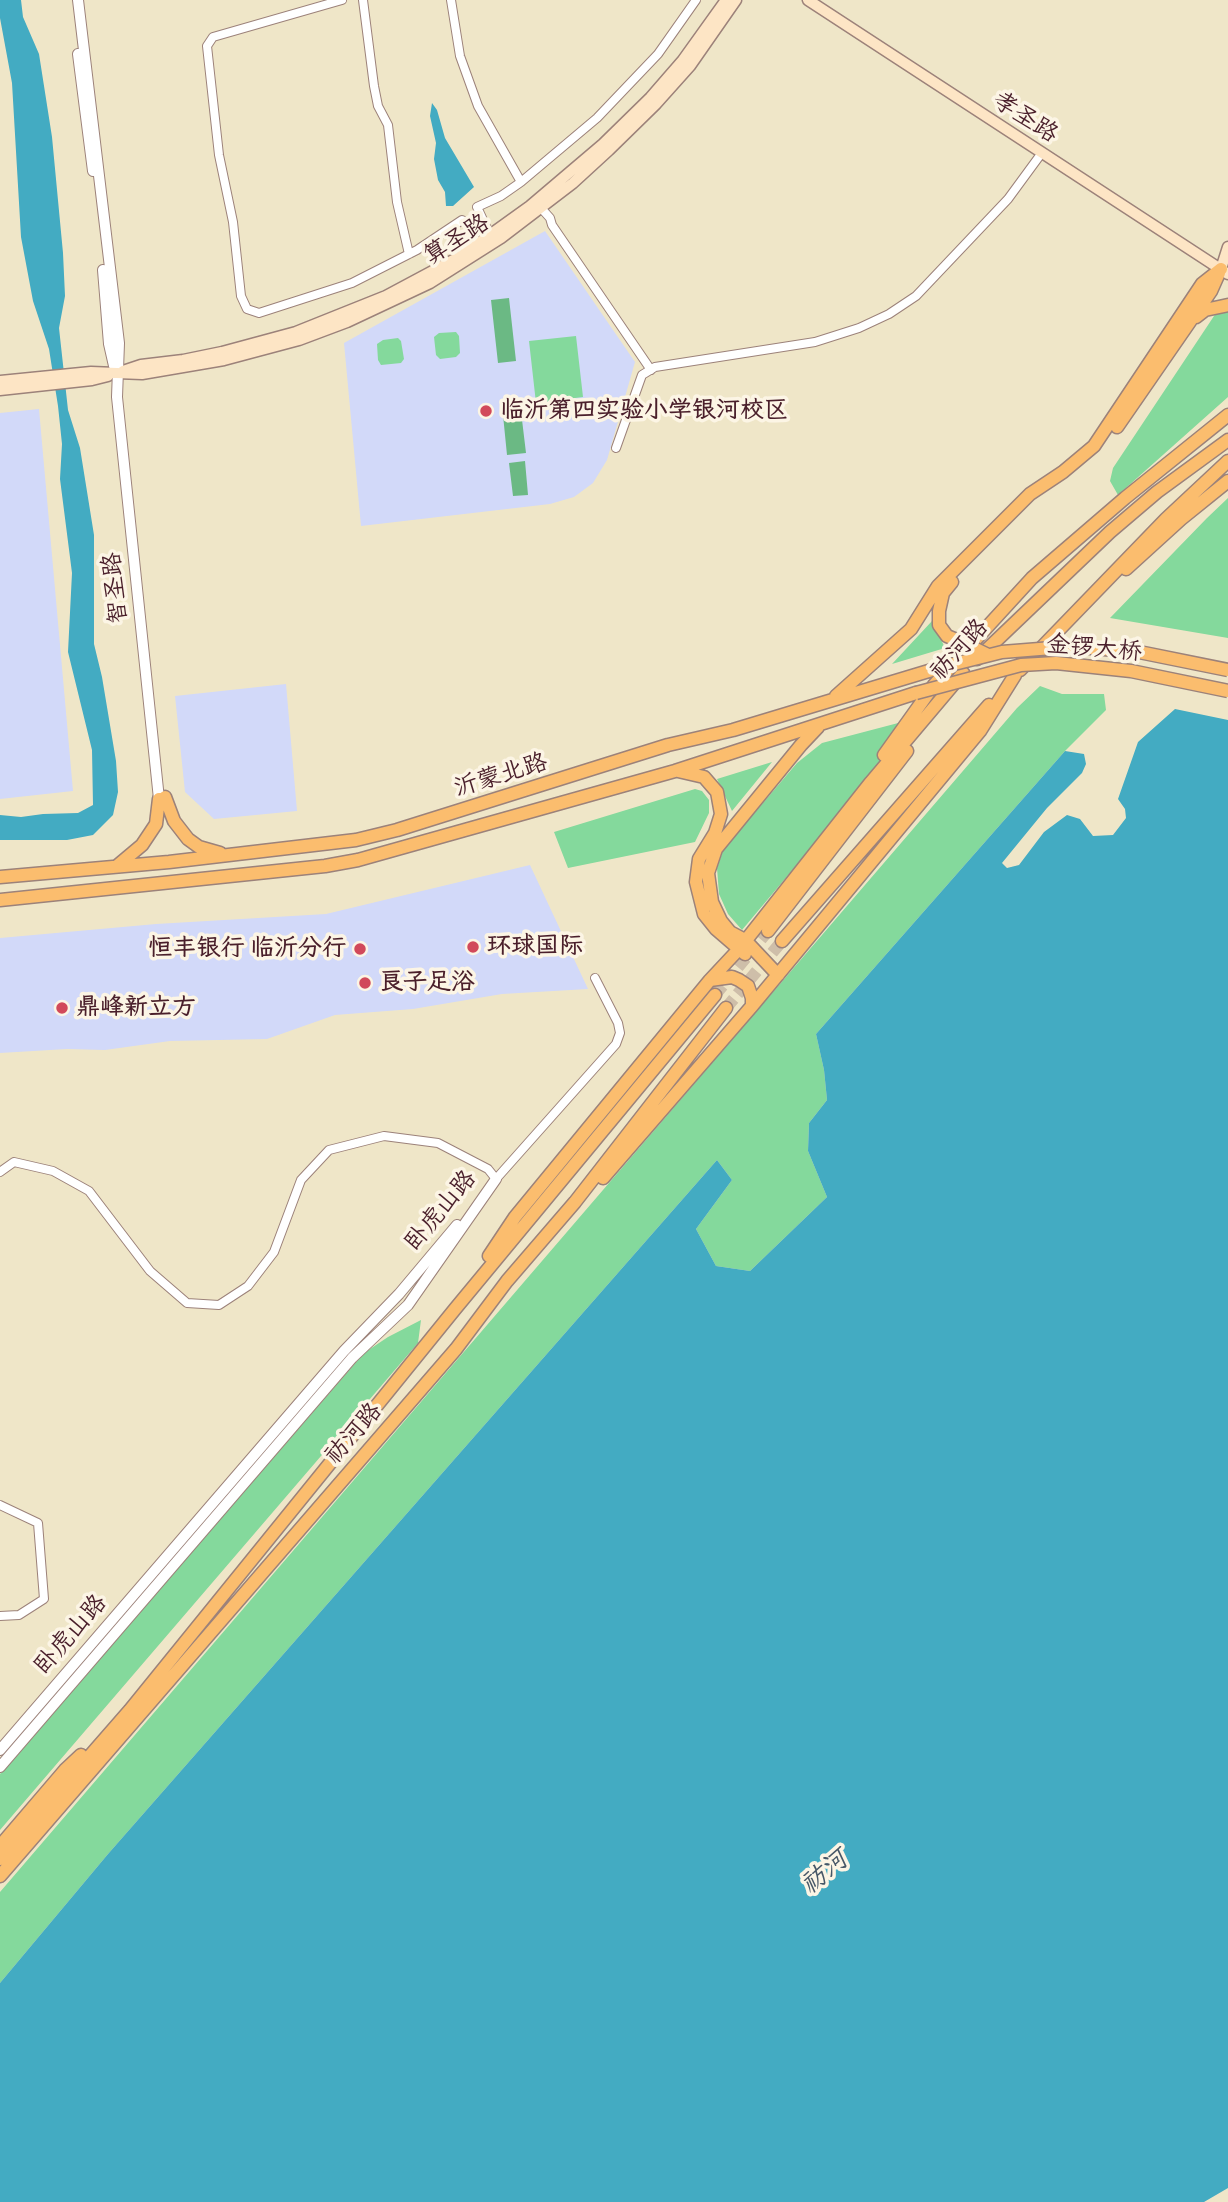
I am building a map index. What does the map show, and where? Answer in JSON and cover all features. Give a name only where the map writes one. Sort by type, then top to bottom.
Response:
[{"type":"main road","name":"算圣路","points":[[116,373],[141,365],[222,352],[296,332],[386,296],[477,244],[567,177],[650,98],[683,60],[726,0]]},
{"type":"main road","name":"算圣路","points":[[0,381],[44,381],[116,373],[157,372],[225,360],[299,340],[390,303],[463,264],[573,183],[656,104],[690,66],[736,0]]},
{"type":"main road","name":"孝圣路","points":[[808,0],[1041,154],[1226,269]]},
{"type":"main road","name":"孝圣路","points":[[819,0],[1226,269]]},
{"type":"main road","points":[[988,655],[947,636],[939,625],[943,593],[1034,495],[1100,452],[1226,269],[1228,247]]},
{"type":"main road","points":[[833,699],[911,629],[938,586],[1030,494],[1063,472],[1094,446],[1202,284],[1226,269]]},
{"type":"main road","points":[[1188,324],[1205,310],[1228,305]]},
{"type":"main road","name":"算圣路","points":[[0,390],[44,381]]},
{"type":"main road","points":[[822,843],[933,685],[1032,578],[1228,415]]},
{"type":"main road","name":"祊河路","points":[[768,931],[911,747],[963,673],[1110,532],[1228,440]]},
{"type":"main road","points":[[782,941],[886,820],[1067,619],[1228,461]]},
{"type":"main road","points":[[1067,619],[1228,481]]},
{"type":"main road","points":[[1051,588],[1125,498]]},
{"type":"main road","name":"金锣大桥","points":[[1002,652],[1092,648],[1139,652],[1228,670]]},
{"type":"main road","name":"沂蒙北路","points":[[0,877],[356,840],[397,830],[668,745],[733,730],[942,667],[1002,652]]},
{"type":"main road","name":"金锣大桥","points":[[916,693],[1021,665],[1056,663],[1132,671],[1228,691]]},
{"type":"main road","points":[[455,1308],[515,1217],[710,980],[742,945],[822,843],[963,673]]},
{"type":"main road","points":[[456,1349],[778,975],[980,731],[1016,676]]},
{"type":"main road","name":"沂蒙北路","points":[[0,900],[336,864],[390,852],[675,771],[916,693]]},
{"type":"main road","points":[[778,975],[742,945],[716,914],[708,881],[710,865],[722,841],[820,725]]},
{"type":"main road","points":[[675,771],[704,777],[717,792],[721,814],[715,833],[699,859],[695,882],[704,914],[716,929],[742,945]]},
{"type":"main road","points":[[162,798],[174,821],[188,839],[199,847],[227,855]]},
{"type":"main road","points":[[117,866],[131,857],[156,824],[162,798]]},
{"type":"main road","points":[[710,980],[739,980],[748,986],[752,1006]]},
{"type":"main road","name":"祊河路","points":[[0,1859],[130,1710],[455,1308],[715,995]]},
{"type":"main road","name":"祊河路","points":[[0,1876],[456,1349],[507,1281],[575,1202],[726,1008]]},
{"type":"main road","points":[[0,1846],[65,1770],[130,1710]]},
{"type":"street","name":"智圣路","points":[[71,0],[94,181],[109,344],[116,373]]},
{"type":"street","name":"智圣路","points":[[78,0],[119,343],[117,397],[162,798]]},
{"type":"street","points":[[342,0],[213,37],[207,46],[219,155],[233,222],[241,296],[247,309],[259,313],[352,283],[409,254],[462,220],[467,223],[477,244]]},
{"type":"street","points":[[363,0],[374,86],[378,106],[388,125],[397,202],[409,254]]},
{"type":"street","points":[[451,0],[460,56],[478,106],[521,182]]},
{"type":"street","points":[[490,235],[477,207],[501,196],[521,182],[597,118],[658,54],[696,0]]},
{"type":"street","points":[[616,448],[642,375],[655,367],[815,342],[859,328],[889,314],[916,296],[1008,199],[1041,154]]},
{"type":"street","points":[[541,208],[650,370]]},
{"type":"street","points":[[0,1172],[14,1162],[53,1171],[89,1191],[150,1271],[187,1303],[219,1306],[248,1286],[274,1252],[301,1180],[329,1150],[384,1136],[438,1143],[488,1169],[496,1179],[616,1044],[620,1033],[618,1023],[595,978]]},
{"type":"street","name":"卧虎山路","points":[[0,1750],[344,1350],[399,1294],[496,1179]]},
{"type":"street","name":"卧虎山路","points":[[0,1767],[352,1358],[408,1305],[496,1179]]},
{"type":"street","points":[[0,1505],[38,1523],[44,1599],[19,1615],[0,1616]]},
{"type":"shaded area","name":"临沂第四实验小学银河校区","points":[[545,231],[635,362],[607,460],[593,483],[574,497],[550,504],[361,526],[344,343]]},
{"type":"shaded area","points":[[39,409],[73,791],[0,799],[0,413]]},
{"type":"shaded area","points":[[286,684],[297,811],[214,819],[185,792],[175,696]]},
{"type":"shaded area","points":[[530,865],[588,989],[502,994],[413,1009],[335,1015],[267,1039],[170,1041],[105,1050],[0,1053],[0,938],[156,924],[326,914]]},
{"type":"green space","points":[[509,298],[516,361],[498,363],[491,300]]},
{"type":"green space","points":[[1228,310],[1228,397],[1118,495],[1110,481],[1113,468],[1216,313]]},
{"type":"green space","points":[[456,332],[459,336],[460,353],[456,357],[440,359],[436,355],[434,337],[439,333]]},
{"type":"green space","points":[[576,336],[583,397],[536,403],[529,341]]},
{"type":"green space","points":[[398,338],[404,359],[401,363],[381,365],[377,344],[383,340]]},
{"type":"green space","points":[[520,403],[526,453],[507,455],[502,405]]},
{"type":"green space","points":[[525,461],[528,495],[513,496],[509,463]]},
{"type":"green space","points":[[1228,498],[1228,638],[1110,618],[1207,518]]},
{"type":"green space","points":[[932,621],[945,648],[892,664]]},
{"type":"green space","points":[[1040,686],[1062,694],[1104,694],[1106,710],[1065,751],[816,1034],[827,1100],[809,1123],[808,1151],[827,1197],[750,1271],[716,1266],[696,1229],[732,1180],[717,1160],[108,1854],[0,1983],[0,1892],[1017,708]]},
{"type":"green space","points":[[921,717],[742,930],[728,914],[719,894],[717,868],[723,850],[797,763],[822,743]]},
{"type":"green space","points":[[772,762],[732,811],[717,779]]},
{"type":"green space","points":[[695,789],[702,791],[709,800],[709,813],[695,842],[568,868],[554,832]]},
{"type":"green space","points":[[421,1320],[418,1343],[0,1830],[0,1774],[364,1353]]},
{"type":"water","points":[[0,0],[21,0],[23,17],[39,54],[52,137],[65,296],[59,328],[68,410],[80,448],[94,535],[94,644],[116,761],[118,792],[113,815],[93,835],[67,840],[0,840],[0,815],[21,817],[78,813],[93,805],[92,750],[68,652],[72,573],[60,479],[62,444],[58,406],[49,349],[33,301],[21,237],[12,83],[0,18]]},
{"type":"water","points":[[432,103],[437,110],[445,138],[474,187],[453,206],[446,206],[445,192],[438,180],[434,159],[436,143],[430,116]]},
{"type":"water","name":"祊河","points":[[1175,709],[1228,720],[1228,2188],[1204,2202],[0,2202],[0,1983],[108,1854],[717,1160],[732,1180],[696,1229],[716,1266],[750,1271],[827,1197],[808,1151],[809,1123],[827,1100],[816,1034],[1065,751],[1084,754],[1086,764],[1082,773],[1047,808],[1002,863],[1007,868],[1019,865],[1044,832],[1067,815],[1080,819],[1093,836],[1113,835],[1126,818],[1125,809],[1118,799],[1138,742]]},
{"type":"tunnel","points":[[715,995],[768,931]]},
{"type":"tunnel","points":[[726,1008],[782,941]]},
{"type":"place","name":"临沂第四实验小学银河校区","points":[[486,411]]},
{"type":"place","name":"环球国际","points":[[473,947]]},
{"type":"place","name":"恒丰银行 临沂分行","points":[[360,949]]},
{"type":"place","name":"良子足浴","points":[[365,983]]},
{"type":"place","name":"鼎峰新立方","points":[[62,1008]]}]
